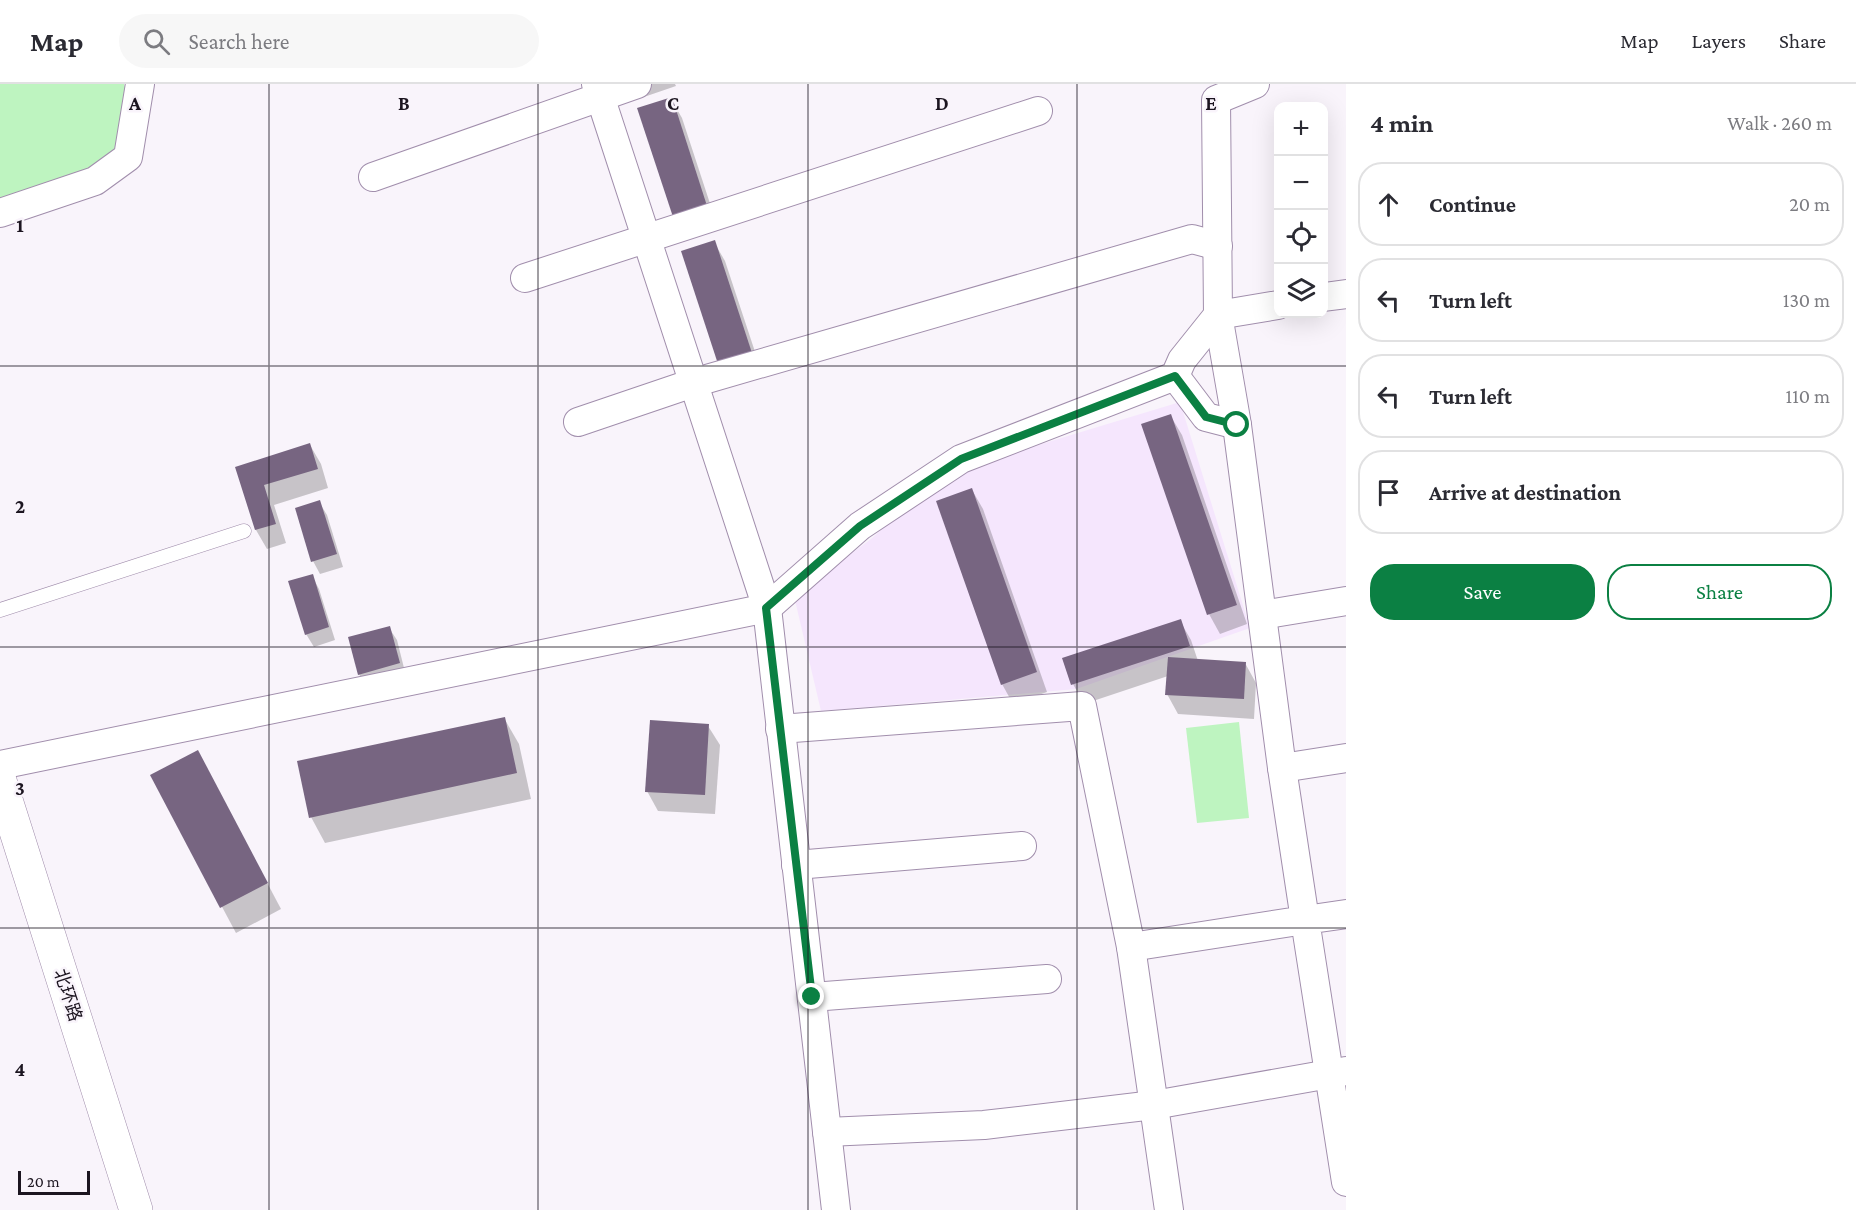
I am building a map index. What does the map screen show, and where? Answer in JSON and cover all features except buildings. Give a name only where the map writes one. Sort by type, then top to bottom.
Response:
[{"type":"street","points":[[373,177],[524,126],[598,90],[637,84]]},
{"type":"street","points":[[1255,84],[1216,100],[1218,315],[1237,425],[1282,768],[1305,920],[1337,1072],[1346,1182]]},
{"type":"street","points":[[0,213],[95,182],[128,157],[143,85]]},
{"type":"street","points":[[598,90],[766,608],[836,1210]]},
{"type":"street","points":[[525,278],[1038,111]]},
{"type":"street","points":[[578,422],[693,383],[1192,239],[1218,246]]},
{"type":"street","points":[[1328,296],[1346,294]]},
{"type":"street","points":[[0,765],[766,608],[860,526],[961,459],[1175,376],[1182,360],[1218,315],[1274,306]]},
{"type":"street","points":[[1175,376],[1206,417],[1237,425]]},
{"type":"street","points":[[1262,615],[1346,601]]},
{"type":"street","points":[[780,729],[1082,706],[1131,947],[1169,1210]]},
{"type":"street","points":[[1282,768],[1346,758]]},
{"type":"street","name":"北环路","points":[[0,781],[136,1210]]},
{"type":"street","points":[[796,865],[1022,846]]},
{"type":"street","points":[[1131,947],[1346,914]]},
{"type":"street","points":[[812,997],[1047,979]]},
{"type":"street","points":[[827,1132],[984,1125],[1154,1105],[1337,1072]]},
{"type":"lane","points":[[0,610],[244,531]]},
{"type":"shaded area","points":[[1180,402],[1250,628],[1076,689],[821,711],[794,596],[871,539],[919,496],[979,463]]},
{"type":"green space","points":[[0,84],[124,84],[131,105],[123,141],[86,178],[0,204]]},
{"type":"green space","points":[[1239,722],[1249,818],[1197,823],[1186,728]]},
{"type":"route","points":[[812,997],[766,608],[860,526],[961,459],[1175,376],[1206,417],[1237,425]]}]
